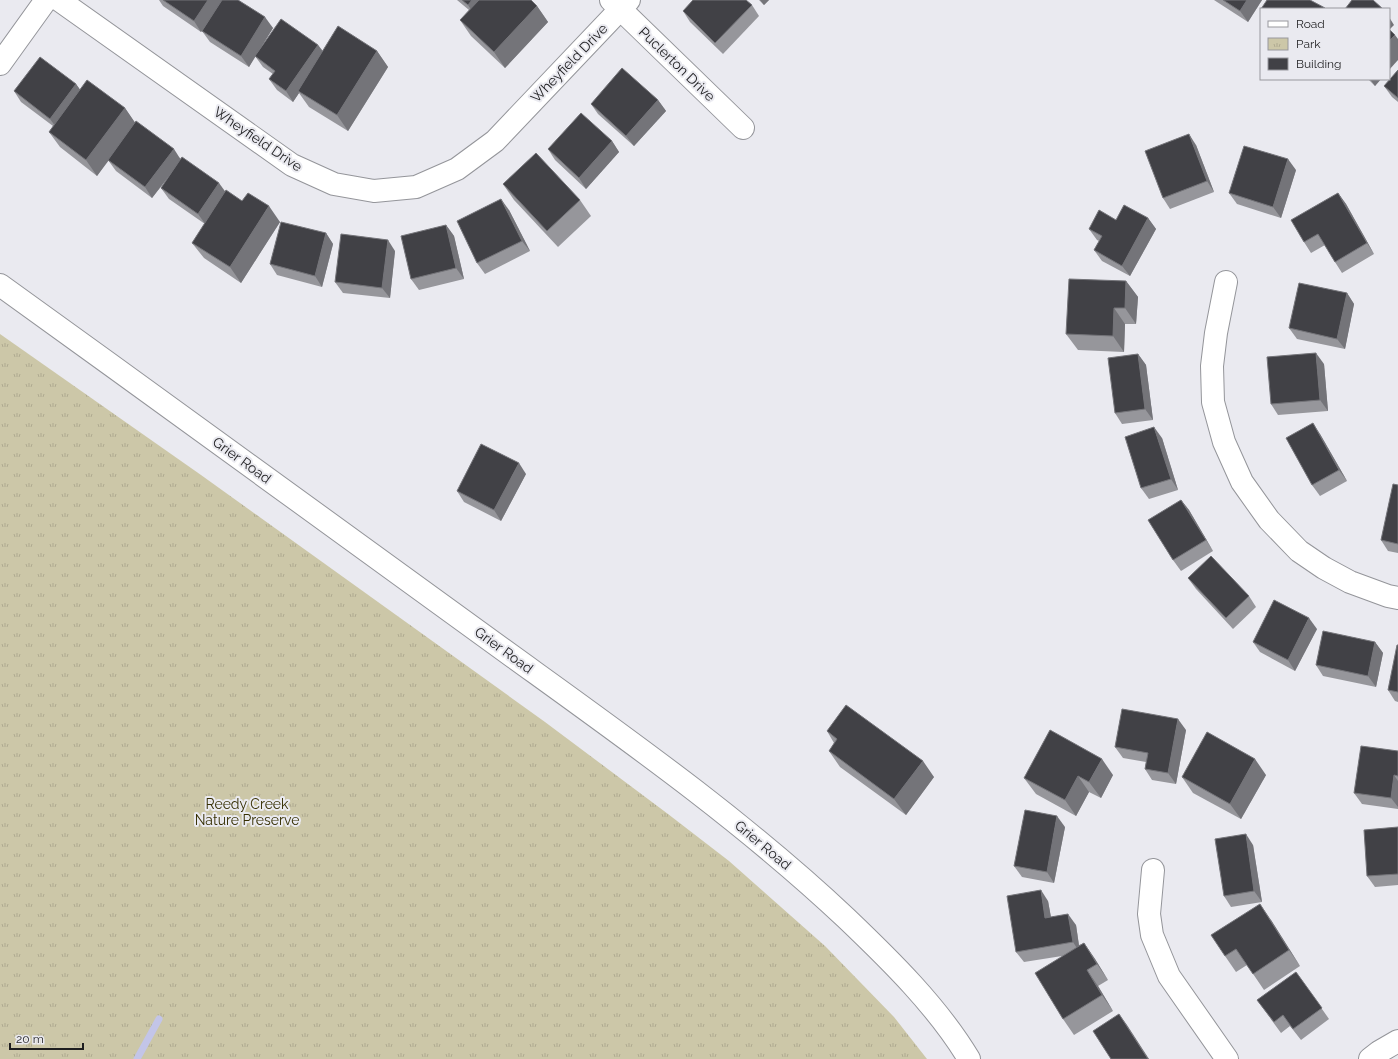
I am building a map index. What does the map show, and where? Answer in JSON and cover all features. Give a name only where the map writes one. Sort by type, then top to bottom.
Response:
[{"type":"street","points":[[0,64],[46,0]]},
{"type":"street","name":"Wheyfield Drive","points":[[59,0],[292,165],[334,184],[374,192],[416,187],[457,169],[495,141],[620,3]]},
{"type":"street","name":"Puclerton Drive","points":[[620,3],[743,128]]},
{"type":"street","points":[[1226,282],[1216,332],[1212,366],[1213,402],[1224,442],[1242,482],[1269,520],[1299,551],[1324,568],[1350,582],[1388,596],[1398,598]]},
{"type":"street","name":"Grier Road","points":[[0,285],[644,751],[752,835],[812,886],[880,950],[936,1013],[960,1044],[969,1059]]},
{"type":"street","points":[[1153,870],[1149,914],[1152,935],[1169,976],[1227,1059]]},
{"type":"street","points":[[1370,1059],[1398,1041]]},
{"type":"green space","name":"Reedy Creek Nature Preserve","points":[[0,334],[201,475],[545,722],[729,861],[825,946],[894,1017],[927,1059],[0,1059]]},
{"type":"building","points":[[163,0],[208,0],[194,21]]},
{"type":"building","points":[[222,0],[238,0],[265,17],[241,56],[202,31]]},
{"type":"building","points":[[462,0],[472,0],[468,5]]},
{"type":"building","points":[[479,0],[531,0],[537,6],[494,52],[460,20]]},
{"type":"building","points":[[693,0],[746,0],[752,5],[715,43],[683,11]]},
{"type":"building","points":[[1223,0],[1247,0],[1240,11]]},
{"type":"building","points":[[1267,0],[1310,0],[1325,8],[1262,8]]},
{"type":"building","points":[[1352,0],[1373,0],[1382,8],[1346,8]]},
{"type":"building","points":[[281,19],[318,45],[286,91],[269,79],[275,71],[255,56]]},
{"type":"building","points":[[338,26],[377,51],[337,115],[298,91]]},
{"type":"building","points":[[1390,30],[1395,35],[1390,40]]},
{"type":"building","points":[[40,57],[76,84],[50,119],[14,91]]},
{"type":"building","points":[[622,68],[658,100],[626,136],[591,104]]},
{"type":"building","points":[[1398,70],[1398,98],[1384,86]]},
{"type":"building","points":[[87,80],[125,108],[86,160],[49,132]]},
{"type":"building","points":[[581,113],[612,141],[579,178],[548,149]]},
{"type":"building","points":[[136,121],[174,149],[145,187],[108,160]]},
{"type":"building","points":[[1189,134],[1207,181],[1163,198],[1145,151]]},
{"type":"building","points":[[1244,146],[1288,159],[1273,207],[1229,193]]},
{"type":"building","points":[[536,153],[580,200],[547,231],[503,184]]},
{"type":"building","points":[[182,157],[219,183],[198,214],[161,188]]},
{"type":"building","points":[[226,190],[242,201],[248,193],[269,206],[230,267],[192,243]]},
{"type":"building","points":[[1338,193],[1367,243],[1335,262],[1318,234],[1304,242],[1291,220]]},
{"type":"building","points":[[501,199],[522,241],[477,263],[457,221]]},
{"type":"building","points":[[1124,205],[1148,218],[1122,266],[1094,250],[1102,236],[1089,229],[1099,210],[1116,220]]},
{"type":"building","points":[[281,222],[326,233],[315,276],[270,264]]},
{"type":"building","points":[[446,225],[456,268],[411,279],[401,236]]},
{"type":"building","points":[[341,234],[388,240],[382,288],[335,282]]},
{"type":"building","points":[[1069,279],[1126,281],[1125,308],[1114,308],[1113,336],[1066,334]]},
{"type":"building","points":[[1299,283],[1347,293],[1337,339],[1289,328]]},
{"type":"building","points":[[1316,353],[1320,400],[1271,404],[1267,357]]},
{"type":"building","points":[[1138,354],[1145,409],[1115,413],[1108,358]]},
{"type":"building","points":[[1313,423],[1339,470],[1312,485],[1286,438]]},
{"type":"building","points":[[1154,427],[1171,479],[1141,488],[1125,437]]},
{"type":"building","points":[[481,444],[519,463],[494,510],[457,491]]},
{"type":"building","points":[[1393,484],[1398,485],[1398,544],[1381,540]]},
{"type":"building","points":[[1181,500],[1206,540],[1173,560],[1148,520]]},
{"type":"building","points":[[1211,556],[1249,596],[1226,618],[1188,578]]},
{"type":"building","points":[[1274,600],[1309,618],[1288,660],[1253,642]]},
{"type":"building","points":[[1323,631],[1375,642],[1368,676],[1316,665]]},
{"type":"building","points":[[1398,645],[1398,692],[1388,690]]},
{"type":"building","points":[[846,705],[923,761],[894,799],[829,751],[837,739],[827,731]]},
{"type":"building","points":[[1122,709],[1178,719],[1168,773],[1145,769],[1148,753],[1115,747]]},
{"type":"building","points":[[1050,730],[1102,759],[1089,782],[1078,776],[1065,800],[1024,778]]},
{"type":"building","points":[[1207,732],[1255,759],[1230,804],[1182,777]]},
{"type":"building","points":[[1361,746],[1398,751],[1398,776],[1394,775],[1391,798],[1354,793]]},
{"type":"building","points":[[1025,810],[1057,816],[1047,872],[1014,866]]},
{"type":"building","points":[[1398,827],[1398,874],[1367,876],[1364,830]]},
{"type":"building","points":[[1246,834],[1254,891],[1224,896],[1215,839]]},
{"type":"building","points":[[1041,890],[1045,918],[1068,914],[1073,942],[1016,952],[1007,896]]},
{"type":"building","points":[[1260,904],[1289,950],[1253,974],[1236,949],[1225,956],[1211,935]]},
{"type":"building","points":[[1084,943],[1097,964],[1087,970],[1102,995],[1063,1019],[1035,973]]},
{"type":"building","points":[[1296,972],[1322,1008],[1293,1029],[1283,1015],[1274,1022],[1257,1000]]},
{"type":"building","points":[[1119,1014],[1148,1059],[1111,1059],[1093,1031]]},
{"type":"waterway","points":[[137,1059],[159,1019]]}]
